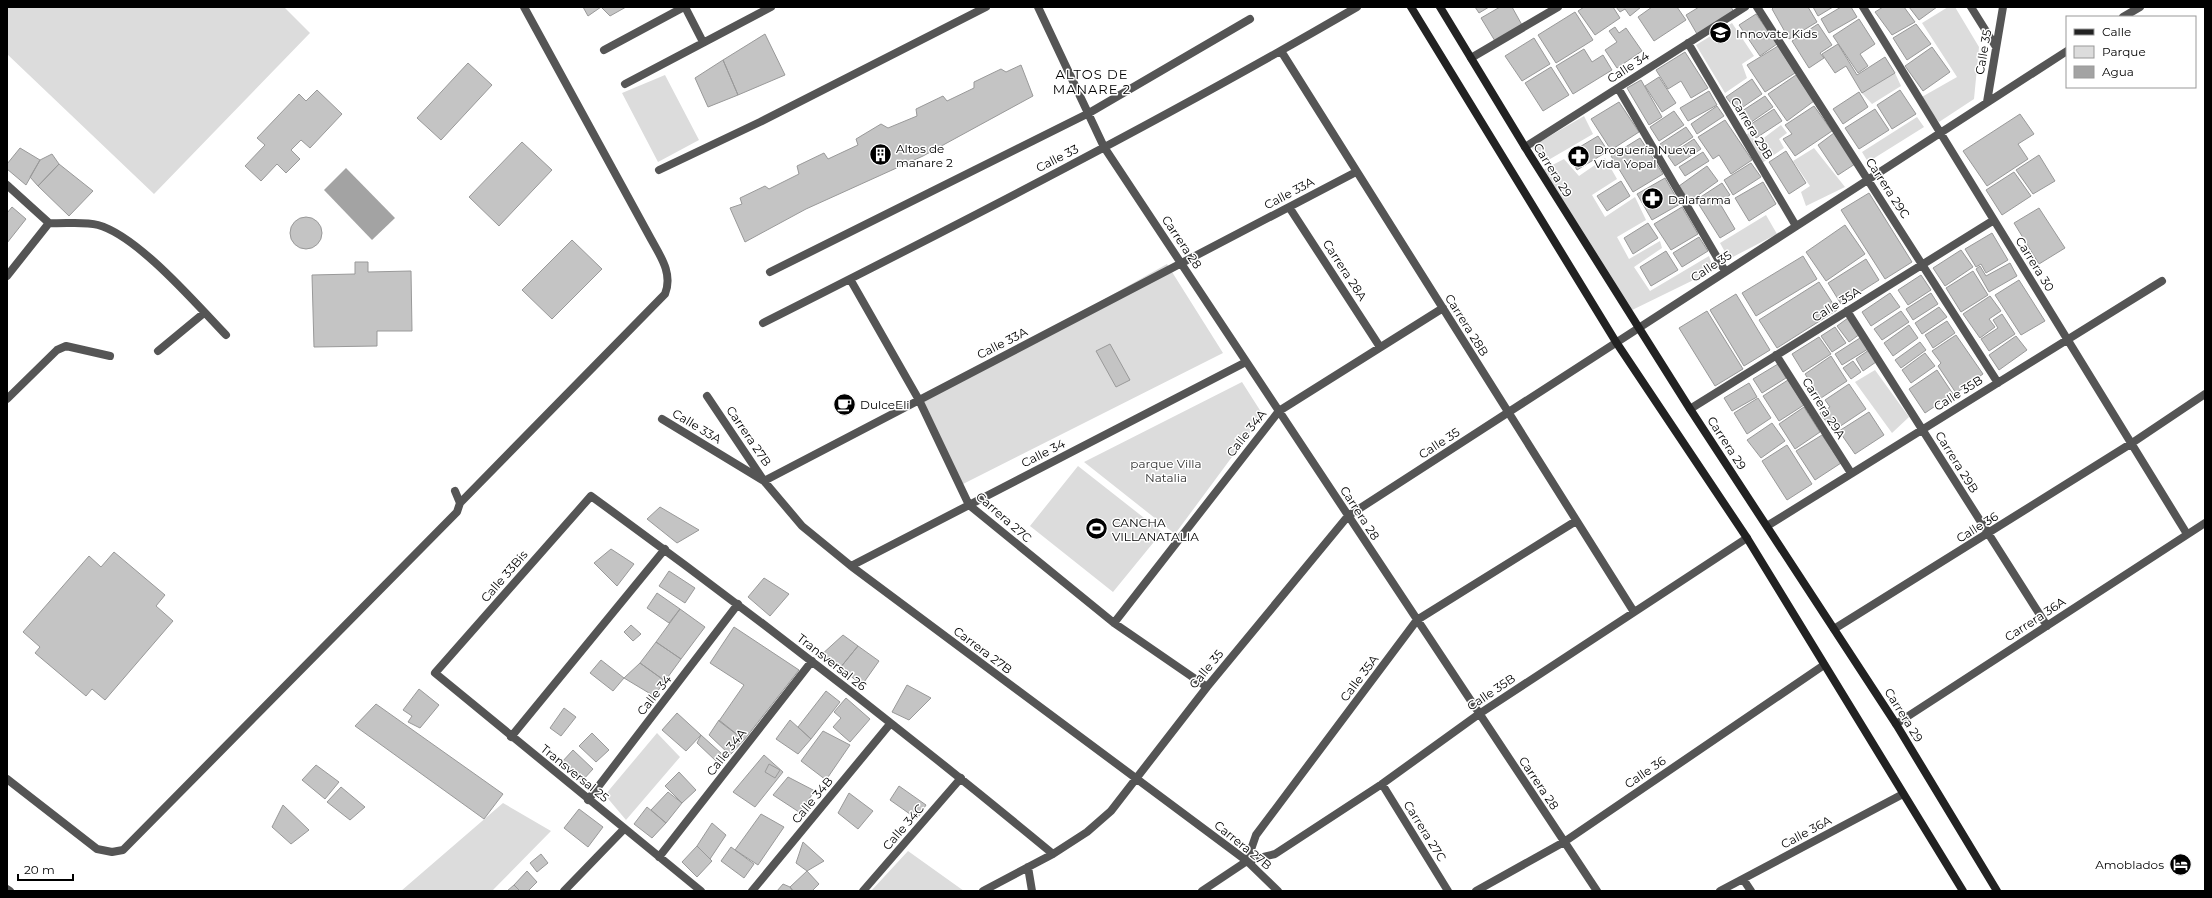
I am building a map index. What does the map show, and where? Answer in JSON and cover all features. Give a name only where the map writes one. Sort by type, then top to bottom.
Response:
[{"type":"main road","points":[[1411,7],[1616,342],[1746,538],[1963,891]]},
{"type":"main road","name":"Carrera 29","points":[[1440,7],[1638,328],[1896,724],[1997,891]]},
{"type":"street","points":[[7,779],[97,849],[112,852],[123,850],[452,518],[457,512],[460,503],[664,294],[668,282],[664,264],[524,7]]},
{"type":"street","points":[[604,50],[685,7],[703,42]]},
{"type":"street","points":[[625,84],[771,7]]},
{"type":"street","points":[[659,170],[760,122],[986,7]]},
{"type":"street","name":"Carrera 28","points":[[1038,7],[1104,147],[1597,891]]},
{"type":"street","name":"Calle 33","points":[[763,323],[1104,147],[1280,51],[1357,7]]},
{"type":"street","points":[[1471,58],[1558,7]]},
{"type":"street","name":"Calle 34","points":[[1525,147],[1745,7]]},
{"type":"street","name":"Carrera 29C","points":[[1757,7],[1998,383]]},
{"type":"street","name":"Carrera 30","points":[[1863,7],[2187,534]]},
{"type":"street","points":[[1971,7],[1996,47]]},
{"type":"street","name":"Calle 35","points":[[1987,102],[2003,7]]},
{"type":"street","points":[[2125,16],[2140,7]]},
{"type":"street","points":[[770,272],[1089,113],[1250,19]]},
{"type":"street","name":"Carrera 29B","points":[[1688,43],[1796,226]]},
{"type":"street","name":"Carrera 28B","points":[[1280,51],[1634,612]]},
{"type":"street","name":"Calle 35","points":[[983,891],[1053,854],[1087,832],[1111,811],[1207,687],[1348,516],[2066,52]]},
{"type":"street","points":[[1618,88],[1725,272]]},
{"type":"street","name":"Calle 33A","points":[[662,419],[764,481],[1356,172]]},
{"type":"street","points":[[7,185],[49,223],[86,223],[114,231],[161,268],[226,335]]},
{"type":"street","name":"Carrera 28A","points":[[1289,207],[1380,347]]},
{"type":"street","name":"Calle 35A","points":[[1690,409],[1994,220]]},
{"type":"street","points":[[7,276],[49,223]]},
{"type":"street","name":"Carrera 27C","points":[[850,279],[918,400],[968,505],[1114,623],[1207,687]]},
{"type":"street","name":"Calle 35B","points":[[1767,526],[2162,281]]},
{"type":"street","name":"Calle 34A","points":[[1114,623],[1279,411],[1442,308]]},
{"type":"street","name":"Carrera 29B","points":[[1847,311],[2047,626]]},
{"type":"street","points":[[158,351],[204,313]]},
{"type":"street","points":[[7,399],[57,350],[66,346],[110,356]]},
{"type":"street","name":"Carrera 29A","points":[[1776,355],[1851,474]]},
{"type":"street","name":"Calle 34","points":[[851,566],[1246,362]]},
{"type":"street","name":"Calle 36","points":[[1834,629],[2132,444],[2205,394]]},
{"type":"street","name":"Carrera 27B","points":[[707,396],[764,481],[802,526],[851,566],[1247,861],[1278,891]]},
{"type":"street","points":[[455,491],[460,503]]},
{"type":"street","name":"Transversal 26","points":[[591,496],[665,549],[812,661],[890,724],[962,778],[1053,854]]},
{"type":"street","name":"Calle 33Bis","points":[[435,673],[591,496]]},
{"type":"street","name":"Calle 35A","points":[[1247,861],[1256,835],[1417,620],[1576,521]]},
{"type":"street","name":"Carrera 36A","points":[[1896,724],[2205,523]]},
{"type":"street","name":"Calle 35B","points":[[1247,861],[1275,854],[1382,784],[1479,714],[1746,538]]},
{"type":"street","points":[[511,737],[665,549]]},
{"type":"street","name":"Calle 34","points":[[588,800],[738,604]]},
{"type":"street","name":"Calle 34A","points":[[659,857],[812,661]]},
{"type":"street","name":"Calle 36","points":[[1476,891],[1564,842],[1824,665]]},
{"type":"street","name":"Transversal 25","points":[[435,673],[511,737],[701,891]]},
{"type":"street","name":"Calle 34B","points":[[752,891],[890,724]]},
{"type":"street","name":"Calle 34C","points":[[863,891],[962,778]]},
{"type":"street","name":"Carrera 27C","points":[[1382,784],[1448,891]]},
{"type":"street","name":"Calle 36A","points":[[1720,891],[1903,794]]},
{"type":"street","points":[[564,891],[624,828]]},
{"type":"street","points":[[1202,891],[1247,861]]},
{"type":"street","points":[[1028,867],[1032,891]]},
{"type":"street","points":[[1743,879],[1751,891]]},
{"type":"green space","points":[[7,7],[284,7],[310,33],[154,194],[7,54]]},
{"type":"green space","points":[[1948,7],[1955,7],[1979,47],[1974,99],[1939,122],[1920,98],[1957,77],[1922,23]]},
{"type":"green space","points":[[1732,23],[1754,56],[1742,64],[1747,78],[1725,93],[1696,45]]},
{"type":"green space","points":[[1895,73],[1901,86],[1872,104],[1862,93]]},
{"type":"green space","points":[[665,75],[699,140],[658,162],[622,93]]},
{"type":"green space","points":[[1584,116],[1593,134],[1545,162],[1531,147]]},
{"type":"green space","points":[[1917,117],[1924,127],[1868,162],[1862,152]]},
{"type":"green space","points":[[1781,125],[1787,133],[1779,139],[1784,148],[1762,163],[1744,136],[1749,133],[1757,143]]},
{"type":"green space","points":[[1814,148],[1845,187],[1806,206],[1801,192],[1810,186],[1793,161]]},
{"type":"green space","points":[[1605,158],[1617,179],[1592,195],[1605,217],[1635,197],[1646,220],[1617,237],[1629,259],[1660,241],[1662,248],[1634,267],[1650,291],[1709,256],[1714,270],[1626,313],[1543,170],[1564,159],[1579,176]]},
{"type":"green space","points":[[1766,215],[1777,234],[1729,259],[1720,243]]},
{"type":"green space","points":[[1167,264],[1223,353],[963,484],[919,403]]},
{"type":"green space","points":[[1875,370],[1909,417],[1892,433],[1855,382]]},
{"type":"green space","name":"parque Villa Natalia","points":[[1242,382],[1263,415],[1175,534],[1084,462]]},
{"type":"green space","name":"CANCHA VILLANATALIA","points":[[1078,466],[1162,532],[1113,592],[1030,526]]},
{"type":"green space","points":[[657,733],[680,757],[626,820],[605,795]]},
{"type":"green space","points":[[503,803],[551,831],[492,891],[401,891]]},
{"type":"green space","points":[[908,851],[964,891],[871,891]]},
{"type":"water","points":[[346,168],[395,218],[372,240],[324,190]]},
{"type":"building","points":[[583,7],[601,7],[588,16]]},
{"type":"building","points":[[601,7],[626,7],[610,16]]},
{"type":"building","points":[[1475,7],[1489,7],[1479,13]]},
{"type":"building","points":[[1500,7],[1512,7],[1522,25],[1495,41],[1481,18]]},
{"type":"building","points":[[1584,7],[1613,7],[1620,18],[1595,35],[1578,11]]},
{"type":"building","points":[[1616,7],[1641,7],[1630,16],[1625,9],[1620,12]]},
{"type":"building","points":[[1652,7],[1677,7],[1686,20],[1654,41],[1638,17]]},
{"type":"building","points":[[1699,7],[1731,7],[1734,12],[1697,34],[1686,15]]},
{"type":"building","points":[[1774,7],[1808,7],[1817,22],[1789,39],[1772,9]]},
{"type":"building","points":[[1813,7],[1833,7],[1818,16]]},
{"type":"building","points":[[1841,7],[1851,7],[1857,17],[1829,33],[1821,19]]},
{"type":"building","points":[[1883,7],[1904,7],[1915,22],[1892,35],[1875,12]]},
{"type":"building","points":[[1909,7],[1937,7],[1919,20]]},
{"type":"building","points":[[1575,12],[1593,40],[1556,63],[1538,35]]},
{"type":"building","points":[[1756,14],[1777,44],[1760,56],[1739,25]]},
{"type":"building","points":[[1859,19],[1875,44],[1860,54],[1868,66],[1858,73],[1833,36]]},
{"type":"building","points":[[1818,24],[1832,45],[1820,53],[1824,58],[1809,68],[1792,41]]},
{"type":"building","points":[[1916,24],[1931,44],[1907,60],[1893,38]]},
{"type":"building","points":[[1615,27],[1619,33],[1626,28],[1642,51],[1617,68],[1605,50],[1617,42],[1609,31]]},
{"type":"building","points":[[765,34],[785,75],[738,95],[723,60]]},
{"type":"building","points":[[1534,38],[1550,64],[1522,81],[1505,56]]},
{"type":"building","points":[[1838,44],[1857,75],[1885,57],[1895,73],[1862,93],[1846,66],[1835,73],[1822,54]]},
{"type":"building","points":[[1778,46],[1795,73],[1765,92],[1747,65]]},
{"type":"building","points":[[1932,47],[1950,72],[1923,91],[1905,66]]},
{"type":"building","points":[[1584,49],[1592,62],[1603,55],[1612,70],[1573,94],[1556,66]]},
{"type":"building","points":[[1685,52],[1708,88],[1691,98],[1681,81],[1668,89],[1656,70]]},
{"type":"building","points":[[723,60],[738,95],[708,107],[695,78]]},
{"type":"building","points":[[468,63],[492,85],[441,140],[417,118]]},
{"type":"building","name":"Altos de manare 2","points":[[1021,65],[1033,96],[923,156],[806,209],[745,242],[730,208],[742,204],[740,198],[765,186],[769,189],[799,174],[797,166],[824,153],[828,159],[858,145],[856,139],[881,124],[888,128],[917,116],[916,109],[943,96],[947,101],[974,88],[974,82],[1001,69],[1006,72]]},
{"type":"building","points":[[1551,67],[1569,95],[1543,111],[1525,83]]},
{"type":"building","points":[[1796,75],[1814,101],[1787,121],[1768,94]]},
{"type":"building","points":[[1659,77],[1676,103],[1662,112],[1645,86]]},
{"type":"building","points":[[1752,79],[1762,94],[1737,111],[1726,97]]},
{"type":"building","points":[[1641,80],[1662,117],[1649,125],[1627,88]]},
{"type":"building","points":[[317,90],[342,114],[310,148],[301,140],[291,150],[300,159],[286,173],[277,164],[261,181],[245,166],[265,145],[257,138],[299,94],[306,101]]},
{"type":"building","points":[[1900,90],[1916,114],[1892,129],[1877,105]]},
{"type":"building","points":[[1709,91],[1717,105],[1688,121],[1680,108]]},
{"type":"building","points":[[1859,92],[1868,107],[1843,124],[1833,109]]},
{"type":"building","points":[[1765,96],[1773,107],[1747,125],[1739,113]]},
{"type":"building","points":[[1619,102],[1639,132],[1611,150],[1591,119]]},
{"type":"building","points":[[1717,106],[1724,116],[1697,134],[1691,124]]},
{"type":"building","points":[[1814,106],[1832,131],[1795,156],[1783,139],[1792,134],[1785,125]]},
{"type":"building","points":[[1774,109],[1782,121],[1756,138],[1748,126]]},
{"type":"building","points":[[1875,109],[1889,130],[1859,149],[1845,128]]},
{"type":"building","points":[[1674,111],[1684,125],[1659,141],[1650,127]]},
{"type":"building","points":[[2020,114],[2034,134],[2018,144],[2028,159],[1987,186],[1963,151]]},
{"type":"building","points":[[1725,120],[1752,160],[1731,174],[1719,155],[1713,159],[1698,137]]},
{"type":"building","points":[[1686,127],[1693,137],[1667,154],[1660,144]]},
{"type":"building","points":[[1834,133],[1855,164],[1838,175],[1818,145]]},
{"type":"building","points":[[1598,136],[1608,151],[1577,170],[1568,154]]},
{"type":"building","points":[[1640,138],[1663,174],[1633,192],[1611,156]]},
{"type":"building","points":[[1694,139],[1701,149],[1675,166],[1668,156]]},
{"type":"building","points":[[522,142],[552,170],[499,226],[469,197]]},
{"type":"building","points":[[20,148],[40,160],[26,185],[7,169],[7,164]]},
{"type":"building","points":[[1786,151],[1806,183],[1789,194],[1769,162]]},
{"type":"building","points":[[1703,152],[1709,161],[1685,176],[1679,167]]},
{"type":"building","points":[[52,154],[59,164],[38,186],[30,177],[40,160]]},
{"type":"building","points":[[2039,155],[2055,181],[2033,194],[2016,170]]},
{"type":"building","points":[[1751,163],[1761,177],[1733,195],[1724,180]]},
{"type":"building","points":[[59,164],[93,191],[69,216],[38,186]]},
{"type":"building","points":[[1707,166],[1718,181],[1690,201],[1679,186]]},
{"type":"building","points":[[2014,172],[2031,196],[2002,215],[1986,190]]},
{"type":"building","points":[[1665,178],[1680,204],[1652,220],[1637,194]]},
{"type":"building","points":[[1621,181],[1630,196],[1607,211],[1597,196]]},
{"type":"building","points":[[1763,182],[1776,204],[1749,221],[1735,198]]},
{"type":"building","points":[[1722,183],[1730,195],[1719,202],[1735,229],[1720,238],[1696,200]]},
{"type":"building","points":[[1869,193],[1912,262],[1885,279],[1841,210]]},
{"type":"building","points":[[12,207],[26,219],[7,243],[7,213]]},
{"type":"building","points":[[1682,207],[1698,234],[1671,250],[1654,224]]},
{"type":"building","points":[[2039,208],[2065,248],[2039,264],[2014,223]]},
{"type":"building","points":[[303,217],[309,217],[319,224],[322,233],[321,239],[315,246],[309,249],[303,249],[293,242],[290,236],[290,230],[297,220]]},
{"type":"building","points":[[1648,223],[1658,238],[1633,254],[1624,238]]},
{"type":"building","points":[[1845,225],[1865,254],[1826,281],[1806,252]]},
{"type":"building","points":[[1992,233],[2008,260],[1986,273],[1981,264],[1976,267],[1965,249]]},
{"type":"building","points":[[1699,237],[1708,251],[1682,267],[1673,253]]},
{"type":"building","points":[[572,240],[602,269],[552,319],[522,290]]},
{"type":"building","points":[[1961,250],[1973,267],[1945,286],[1933,268]]},
{"type":"building","points":[[1666,251],[1678,270],[1651,286],[1640,267]]},
{"type":"building","points":[[1803,256],[1817,279],[1756,316],[1742,293]]},
{"type":"building","points":[[1866,259],[1879,280],[1841,304],[1828,283]]},
{"type":"building","points":[[355,262],[368,262],[368,272],[411,271],[412,331],[377,331],[377,346],[314,347],[312,275],[355,274]]},
{"type":"building","points":[[2010,263],[2017,276],[1989,292],[1976,269],[1980,266],[1986,276]]},
{"type":"building","points":[[1973,271],[1988,295],[1961,312],[1946,288]]},
{"type":"building","points":[[1921,275],[1931,290],[1908,305],[1898,290]]},
{"type":"building","points":[[2019,280],[2045,321],[2021,335],[1995,295]]},
{"type":"building","points":[[1819,282],[1837,310],[1777,348],[1759,320]]},
{"type":"building","points":[[1890,293],[1900,307],[1871,326],[1862,312]]},
{"type":"building","points":[[1931,293],[1938,304],[1913,320],[1906,309]]},
{"type":"building","points":[[1736,294],[1770,350],[1744,366],[1710,310]]},
{"type":"building","points":[[1990,296],[2001,311],[1989,319],[1995,327],[1980,338],[1963,314]]},
{"type":"building","points":[[1939,307],[1947,317],[1922,334],[1915,323]]},
{"type":"building","points":[[1707,311],[1743,369],[1715,386],[1679,328]]},
{"type":"building","points":[[1901,311],[1909,322],[1882,340],[1874,329]]},
{"type":"building","points":[[2002,314],[2015,334],[1989,351],[1981,339],[1998,328],[1993,320]]},
{"type":"building","points":[[1848,318],[1860,334],[1849,342],[1837,326]]},
{"type":"building","points":[[1947,321],[1955,333],[1933,348],[1925,335]]},
{"type":"building","points":[[1909,325],[1918,338],[1893,356],[1884,343]]},
{"type":"building","points":[[1835,327],[1846,343],[1832,352],[1821,336]]},
{"type":"building","points":[[1956,335],[1983,374],[1956,393],[1938,366],[1941,363],[1932,351]]},
{"type":"building","points":[[2016,336],[2027,350],[1999,370],[1989,355]]},
{"type":"building","points":[[1819,337],[1831,354],[1803,372],[1792,354]]},
{"type":"building","points":[[1860,338],[1868,349],[1842,365],[1835,354]]},
{"type":"building","points":[[1920,342],[1926,350],[1901,368],[1895,360]]},
{"type":"building","points":[[1110,344],[1130,380],[1116,387],[1096,351]]},
{"type":"building","points":[[1869,350],[1876,362],[1863,371],[1856,359]]},
{"type":"building","points":[[1925,353],[1935,366],[1911,383],[1902,370]]},
{"type":"building","points":[[1831,356],[1847,381],[1821,398],[1805,374]]},
{"type":"building","points":[[1853,361],[1861,372],[1851,379],[1843,368]]},
{"type":"building","points":[[1778,364],[1786,378],[1762,393],[1753,379]]},
{"type":"building","points":[[1937,370],[1953,394],[1925,413],[1909,389]]},
{"type":"building","points":[[1788,380],[1804,405],[1779,421],[1763,396]]},
{"type":"building","points":[[1749,383],[1757,397],[1732,411],[1724,398]]},
{"type":"building","points":[[1849,384],[1866,409],[1833,431],[1820,413],[1830,407],[1825,400]]},
{"type":"building","points":[[1758,398],[1771,418],[1747,434],[1734,413]]},
{"type":"building","points":[[1804,407],[1820,432],[1795,449],[1779,424]]},
{"type":"building","points":[[1869,412],[1884,435],[1855,454],[1839,431]]},
{"type":"building","points":[[1772,423],[1785,441],[1761,458],[1747,440]]},
{"type":"building","points":[[1822,435],[1841,463],[1815,480],[1796,451]]},
{"type":"building","points":[[1787,445],[1812,484],[1787,500],[1762,461]]},
{"type":"building","points":[[660,507],[699,530],[677,543],[647,519]]},
{"type":"building","points":[[611,549],[634,564],[617,586],[594,563]]},
{"type":"building","points":[[114,552],[165,595],[156,606],[173,621],[105,700],[92,689],[86,696],[35,653],[40,647],[23,632],[89,556],[101,567]]},
{"type":"building","points":[[669,571],[695,588],[685,603],[659,586]]},
{"type":"building","points":[[764,578],[789,594],[770,616],[748,597]]},
{"type":"building","points":[[657,593],[680,609],[669,623],[647,608]]},
{"type":"building","points":[[680,609],[705,627],[681,659],[656,642]]},
{"type":"building","points":[[631,625],[641,634],[633,641],[624,632]]},
{"type":"building","points":[[734,627],[799,670],[744,740],[719,721],[744,685],[710,663]]},
{"type":"building","points":[[843,635],[858,646],[840,668],[820,656]]},
{"type":"building","points":[[656,642],[681,659],[665,681],[640,663]]},
{"type":"building","points":[[858,646],[879,661],[862,685],[840,668]]},
{"type":"building","points":[[601,660],[624,678],[613,691],[590,673]]},
{"type":"building","points":[[640,663],[665,681],[654,696],[624,678]]},
{"type":"building","points":[[907,685],[931,698],[909,720],[892,712]]},
{"type":"building","points":[[419,689],[439,705],[420,728],[408,722],[412,716],[403,710]]},
{"type":"building","points":[[826,691],[840,702],[811,739],[798,727]]},
{"type":"building","points":[[846,698],[870,719],[850,742],[833,727],[841,718],[834,712]]},
{"type":"building","points":[[376,704],[503,794],[484,819],[355,726]]},
{"type":"building","points":[[564,708],[576,717],[561,736],[550,728]]},
{"type":"building","points":[[677,713],[701,735],[686,751],[662,730]]},
{"type":"building","points":[[719,720],[744,740],[730,755],[709,735]]},
{"type":"building","points":[[790,720],[811,739],[798,754],[776,739]]},
{"type":"building","points":[[823,731],[850,745],[826,780],[801,761]]},
{"type":"building","points":[[592,733],[609,750],[596,762],[579,746]]},
{"type":"building","points":[[701,735],[722,754],[716,761],[697,743]]},
{"type":"building","points":[[573,750],[593,769],[581,782],[561,763]]},
{"type":"building","points":[[764,755],[783,772],[755,807],[733,792]]},
{"type":"building","points":[[769,764],[780,770],[775,778],[765,772]]},
{"type":"building","points":[[316,765],[339,782],[325,799],[302,780]]},
{"type":"building","points":[[679,772],[696,790],[682,803],[665,786]]},
{"type":"building","points":[[788,777],[815,791],[799,812],[773,795]]},
{"type":"building","points":[[899,786],[926,805],[917,819],[890,800]]},
{"type":"building","points":[[341,787],[365,807],[350,820],[327,802]]},
{"type":"building","points":[[668,792],[682,803],[666,823],[651,810]]},
{"type":"building","points":[[849,793],[873,811],[858,829],[838,813]]},
{"type":"building","points":[[283,805],[309,830],[291,844],[272,827]]},
{"type":"building","points":[[647,807],[666,823],[652,838],[634,824]]},
{"type":"building","points":[[579,809],[603,827],[588,847],[564,828]]},
{"type":"building","points":[[761,814],[784,827],[758,865],[735,850]]},
{"type":"building","points":[[712,823],[726,835],[710,859],[697,846]]},
{"type":"building","points":[[803,842],[824,861],[807,871],[796,863]]},
{"type":"building","points":[[697,846],[712,861],[697,877],[682,862]]},
{"type":"building","points":[[731,847],[754,864],[744,878],[721,861]]},
{"type":"building","points":[[541,854],[548,863],[537,872],[530,863]]},
{"type":"building","points":[[527,871],[537,882],[528,891],[520,891],[514,885]]},
{"type":"building","points":[[807,871],[819,884],[812,891],[793,891],[790,887]]},
{"type":"building","points":[[783,884],[790,887],[793,891],[777,891]]},
{"type":"building","points":[[514,885],[520,891],[507,891]]},
{"type":"place","name":"Innovate Kids","points":[[1721,33]]},
{"type":"place","name":"Altos de manare 2","points":[[881,155]]},
{"type":"place","name":"Droguería Nueva Vida Yopal","points":[[1578,156]]},
{"type":"place","name":"Dalafarma","points":[[1652,199]]},
{"type":"place","name":"DulceEli","points":[[845,404]]},
{"type":"place","name":"CANCHA VILLANATALIA","points":[[1096,529]]},
{"type":"place","name":"Amoblados","points":[[2180,864]]},
{"type":"district","name":"ALTOS DE MANARE 2","points":[[1092,82]]}]
